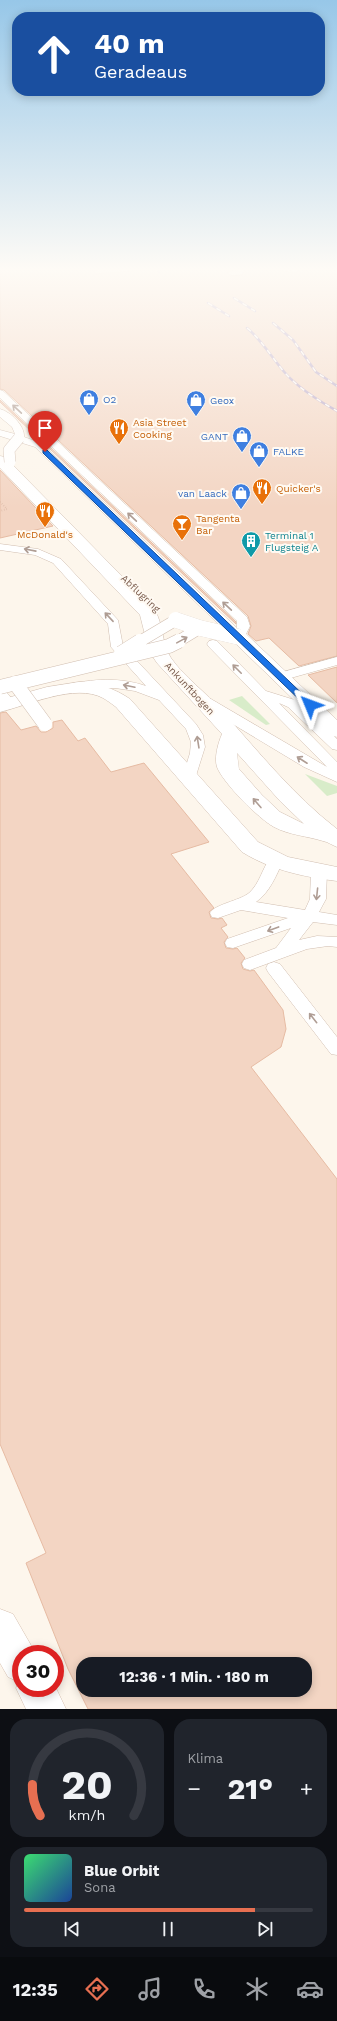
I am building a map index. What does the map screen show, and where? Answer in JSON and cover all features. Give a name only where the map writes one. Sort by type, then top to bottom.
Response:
[{"type":"street","name":"Abflugring","points":[[3,458],[162,612],[176,620],[200,628],[239,637]]},
{"type":"street","name":"Ankunftbogen","points":[[3,458],[148,613],[154,624],[162,658],[231,735],[269,758],[301,793],[333,837]]},
{"type":"street","points":[[239,637],[337,731]]},
{"type":"street","points":[[3,701],[69,688],[93,688],[116,696],[250,846],[275,861],[331,876]]},
{"type":"street","name":"Ankunftbogen","points":[[231,735],[227,754],[227,767],[261,808],[281,823],[301,831],[333,837]]},
{"type":"street","points":[[0,1627],[12,1648]]},
{"type":"street","points":[[40,1697],[47,1709]]},
{"type":"lane","points":[[0,393],[243,620],[244,626],[239,637],[38,445],[0,433]]},
{"type":"lane","points":[[0,412],[17,426],[20,434],[19,438],[3,458]]},
{"type":"lane","points":[[0,546],[38,552],[57,561],[114,623],[117,647],[191,727],[199,742],[189,779]]},
{"type":"lane","points":[[104,661],[176,620]]},
{"type":"lane","points":[[0,687],[169,646],[184,639],[200,628]]},
{"type":"lane","points":[[213,644],[337,770]]},
{"type":"lane","points":[[280,676],[337,661]]},
{"type":"lane","points":[[15,683],[44,724]]},
{"type":"lane","points":[[69,688],[93,683],[110,683],[145,690],[165,699]]},
{"type":"lane","points":[[261,693],[293,704],[337,746]]},
{"type":"lane","points":[[199,698],[309,764],[337,778]]},
{"type":"lane","points":[[218,913],[242,905],[257,896],[264,886],[275,861]]},
{"type":"lane","points":[[277,961],[310,915],[331,876]]},
{"type":"lane","points":[[242,905],[337,920]]},
{"type":"lane","points":[[233,943],[310,915]]},
{"type":"lane","points":[[250,964],[277,961],[315,941],[331,940],[337,942]]},
{"type":"lane","points":[[277,961],[337,1049]]},
{"type":"path","points":[[0,502],[7,509],[0,511]]},
{"type":"green space","points":[[242,696],[270,724],[266,725],[229,700]]},
{"type":"green space","points":[[305,774],[337,786],[337,793],[327,796]]},
{"type":"building","points":[[0,348],[337,348],[337,656],[299,666],[269,638],[256,641],[248,634],[251,626],[248,616],[4,390],[0,389]]},
{"type":"building","points":[[0,400],[236,622],[236,624],[0,402]]},
{"type":"building","points":[[0,470],[53,526],[0,538]]},
{"type":"building","points":[[337,667],[337,703],[308,675]]},
{"type":"building","points":[[6,712],[21,730],[36,726],[41,732],[46,732],[53,728],[53,722],[62,720],[78,741],[85,738],[111,772],[144,763],[209,842],[171,854],[214,908],[209,912],[211,918],[222,918],[227,925],[221,928],[228,937],[224,942],[226,948],[237,948],[245,958],[241,963],[243,969],[250,971],[254,970],[283,1010],[286,1029],[281,1047],[251,1067],[337,1179],[337,1709],[88,1709],[82,1697],[312,1697],[312,1657],[76,1657],[76,1685],[64,1659],[64,1645],[58,1645],[26,1563],[46,1553],[0,1444],[0,713]]},
{"type":"railway","points":[[265,348],[298,386],[337,411]]},
{"type":"railway","points":[[299,348],[316,372],[337,386]]},
{"type":"place","name":"O2","points":[[89,416]]},
{"type":"place","name":"Geox","points":[[196,417]]},
{"type":"place","name":"Asia Street Cooking","points":[[119,445]]},
{"type":"place","name":"GANT","points":[[242,453]]},
{"type":"place","name":"FALKE","points":[[259,468]]},
{"type":"place","name":"Quicker's","points":[[262,505]]},
{"type":"place","name":"van Laack","points":[[241,510]]},
{"type":"place","name":"McDonald's","points":[[45,528]]},
{"type":"place","name":"Tangenta Bar","points":[[182,541]]},
{"type":"place","name":"Terminal 1 Flugsteig A","points":[[251,558]]},
{"type":"route","points":[[45,452],[310,705]]}]
